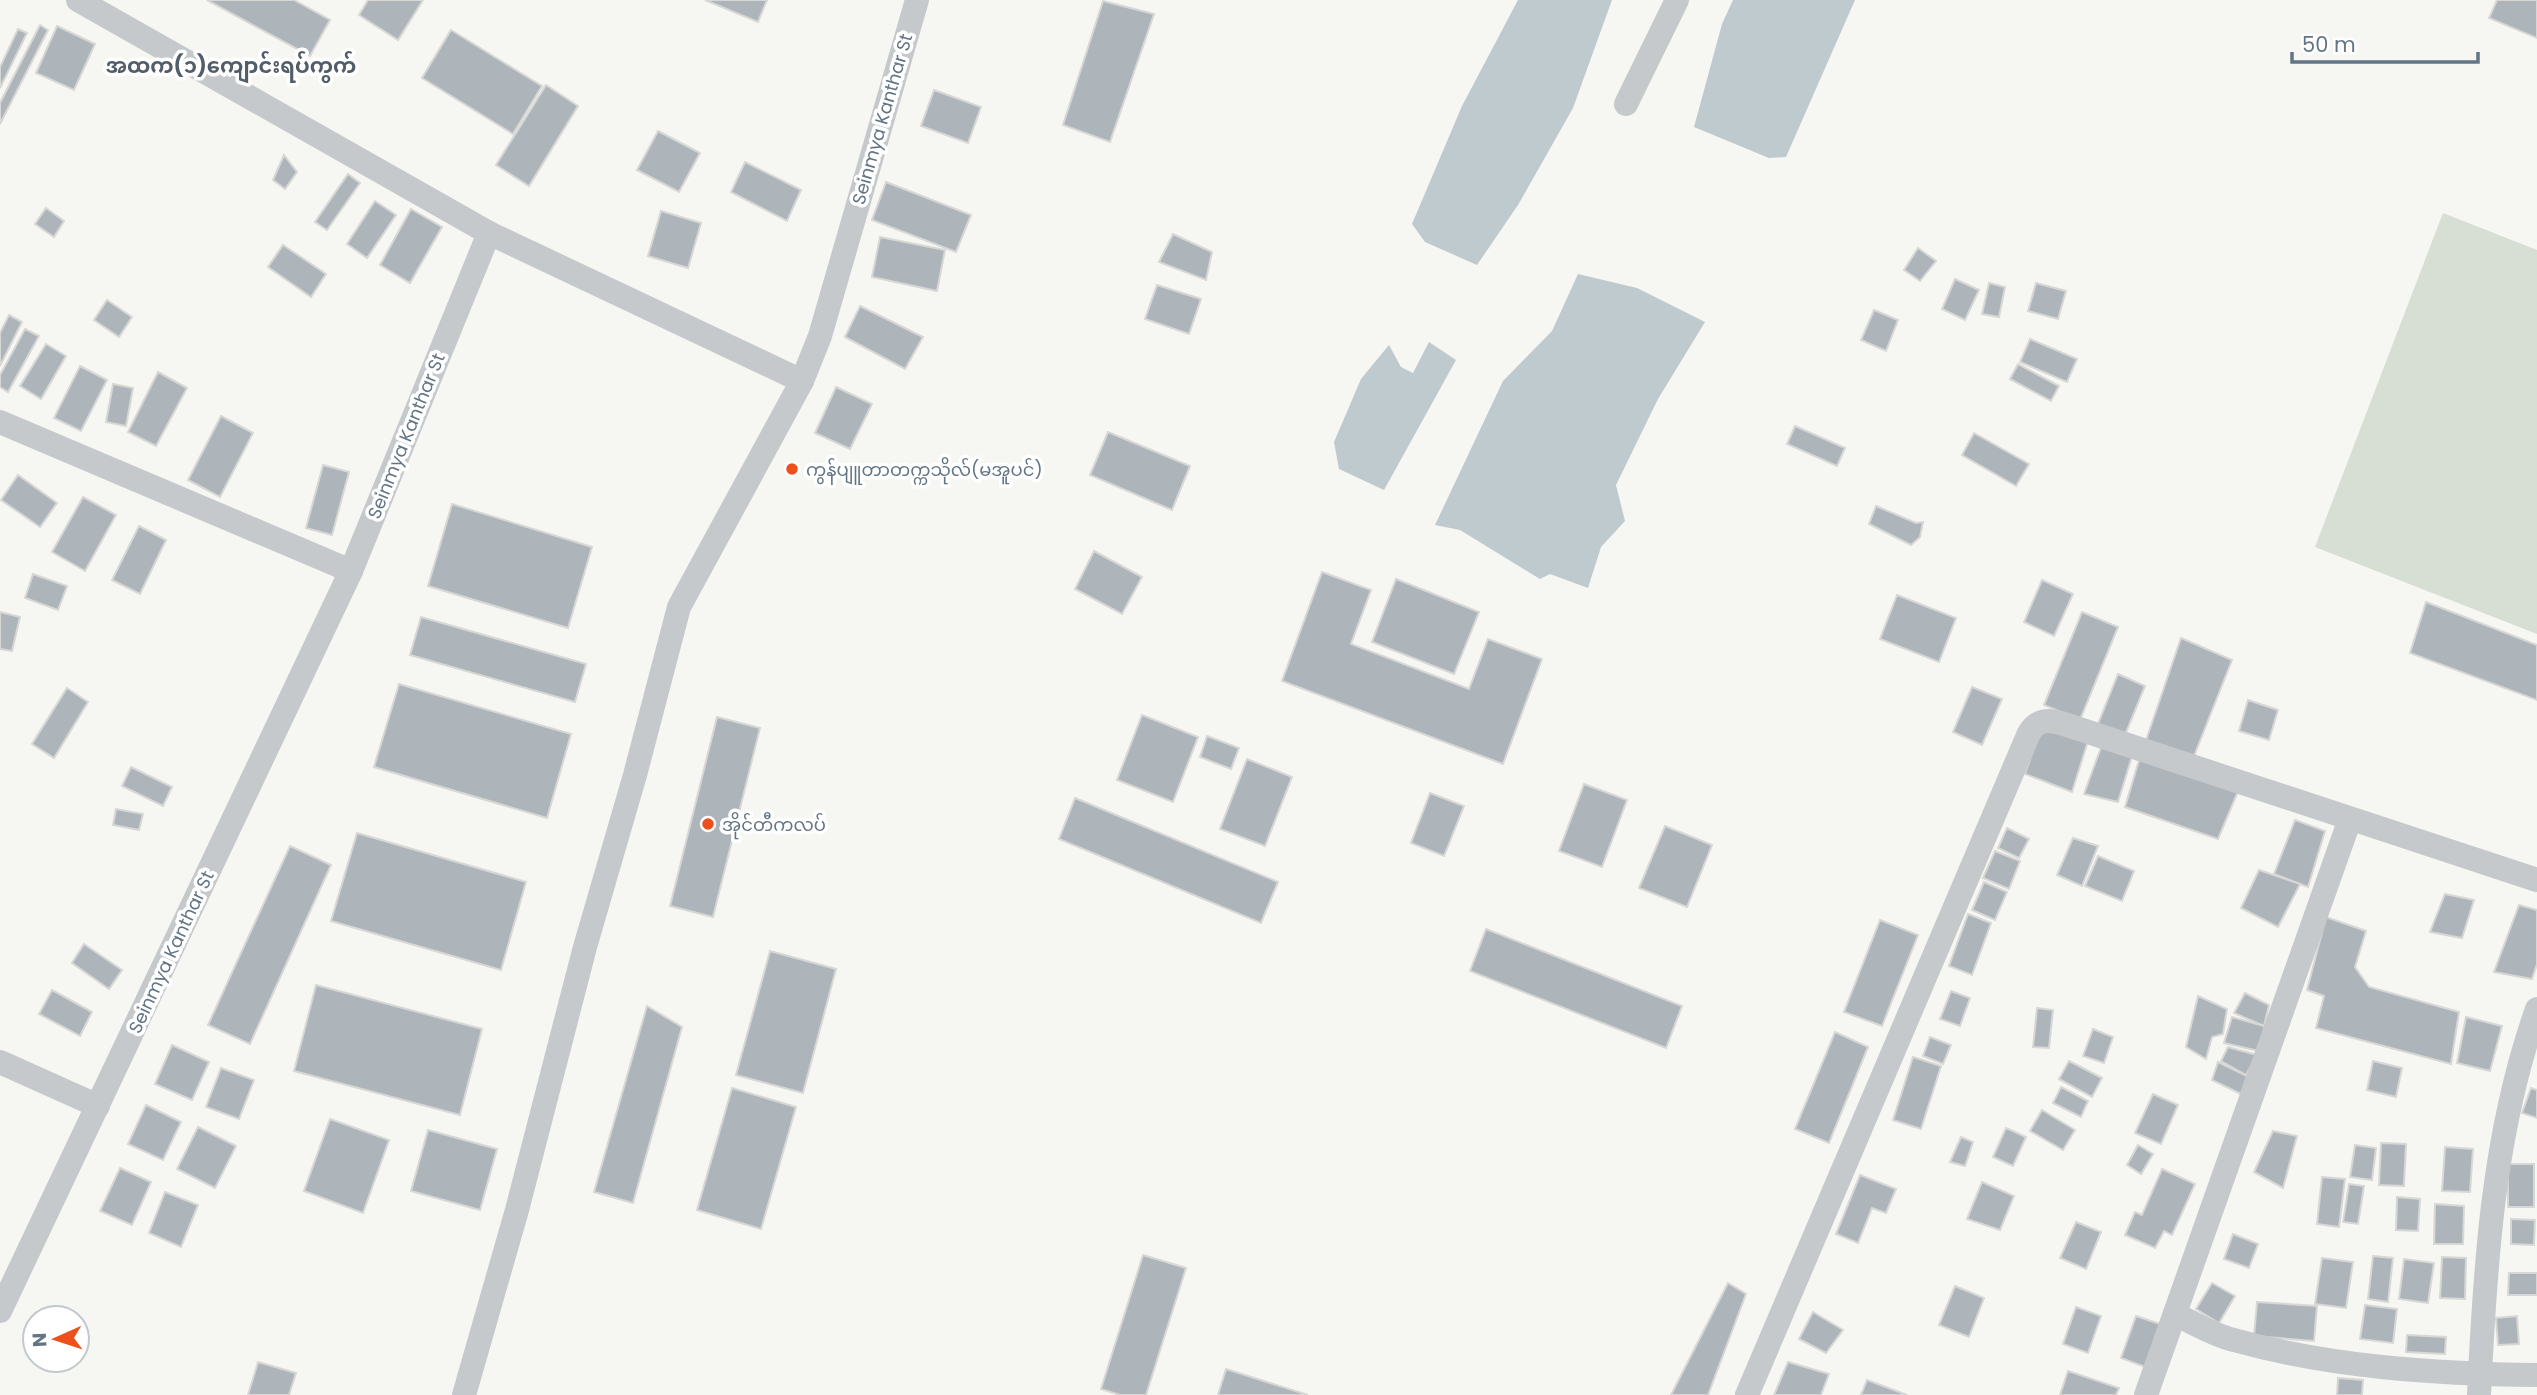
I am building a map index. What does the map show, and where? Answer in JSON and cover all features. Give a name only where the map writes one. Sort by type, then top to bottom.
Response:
[{"type":"street","points":[[79,0],[489,233],[802,381]]},
{"type":"street","name":"Seinmya Kanthar St","points":[[464,1395],[517,1210],[585,947],[635,775],[679,607],[802,381],[820,336],[917,0]]},
{"type":"street","points":[[1626,104],[1676,0]]},
{"type":"street","name":"Seinmya Kanthar St","points":[[2,1300],[98,1106],[351,571],[489,233]]},
{"type":"street","points":[[0,422],[351,571]]},
{"type":"street","points":[[1747,1395],[2033,726],[2040,721],[2062,723],[2537,880]]},
{"type":"street","points":[[2146,1395],[2350,819]]},
{"type":"street","points":[[2479,1385],[2488,1241],[2504,1126],[2537,1009]]},
{"type":"street","points":[[0,1062],[98,1106]]},
{"type":"street","points":[[2175,1314],[2231,1340],[2325,1360],[2479,1385],[2537,1375]]},
{"type":"shaded area","points":[[1518,0],[1612,0],[1573,108],[1518,205],[1477,265],[1425,242],[1412,224],[1462,106]]},
{"type":"shaded area","points":[[1733,0],[1855,0],[1786,157],[1769,158],[1694,127],[1722,24]]},
{"type":"shaded area","points":[[2443,213],[2537,250],[2537,634],[2315,547]]},
{"type":"shaded area","points":[[1578,274],[1637,288],[1705,322],[1658,399],[1616,485],[1625,521],[1601,547],[1588,588],[1550,574],[1540,579],[1460,530],[1435,525],[1503,381],[1552,331]]},
{"type":"shaded area","points":[[1429,342],[1456,360],[1384,490],[1339,469],[1334,442],[1361,379],[1389,345],[1401,367],[1413,373]]},
{"type":"building","points":[[207,0],[294,0],[330,20],[310,56]]},
{"type":"building","points":[[368,0],[423,0],[398,40],[359,15]]},
{"type":"building","points":[[705,0],[767,0],[758,22]]},
{"type":"building","points":[[2497,0],[2537,0],[2537,38],[2489,18]]},
{"type":"building","points":[[1103,1],[1154,14],[1110,142],[1063,125]]},
{"type":"building","points":[[40,25],[48,30],[0,124],[0,103]]},
{"type":"building","points":[[57,26],[95,44],[74,90],[36,73]]},
{"type":"building","points":[[18,29],[27,33],[0,88],[0,67]]},
{"type":"building","points":[[451,30],[542,86],[513,134],[422,78]]},
{"type":"building","points":[[546,85],[578,106],[529,186],[496,165]]},
{"type":"building","points":[[934,90],[981,107],[968,143],[921,126]]},
{"type":"building","points":[[658,131],[700,153],[679,192],[637,170]]},
{"type":"building","points":[[284,155],[297,172],[285,189],[273,180]]},
{"type":"building","points":[[745,162],[801,190],[787,221],[731,192]]},
{"type":"building","points":[[348,174],[360,183],[327,230],[315,222]]},
{"type":"building","points":[[886,182],[971,215],[956,252],[872,220]]},
{"type":"building","points":[[375,201],[396,215],[367,258],[347,244]]},
{"type":"building","points":[[46,208],[64,221],[54,237],[35,224]]},
{"type":"building","points":[[411,209],[442,227],[410,283],[380,265]]},
{"type":"building","points":[[661,211],[701,223],[688,268],[648,256]]},
{"type":"building","points":[[1173,234],[1212,252],[1206,280],[1159,262]]},
{"type":"building","points":[[880,237],[945,250],[937,291],[872,277]]},
{"type":"building","points":[[283,245],[326,274],[311,297],[268,267]]},
{"type":"building","points":[[1918,248],[1936,261],[1920,281],[1904,270]]},
{"type":"building","points":[[1955,279],[1979,290],[1965,320],[1942,309]]},
{"type":"building","points":[[1989,283],[2005,287],[1999,317],[1982,314]]},
{"type":"building","points":[[2036,283],[2066,291],[2058,319],[2028,311]]},
{"type":"building","points":[[1157,285],[1201,299],[1189,334],[1145,319]]},
{"type":"building","points":[[107,300],[132,317],[119,337],[94,320]]},
{"type":"building","points":[[860,306],[923,337],[905,369],[845,337]]},
{"type":"building","points":[[1874,310],[1898,320],[1886,351],[1861,340]]},
{"type":"building","points":[[9,315],[22,322],[0,366],[0,333]]},
{"type":"building","points":[[25,329],[39,336],[8,392],[0,387],[0,375]]},
{"type":"building","points":[[2030,339],[2077,359],[2067,382],[2020,362]]},
{"type":"building","points":[[46,344],[66,356],[41,399],[20,386]]},
{"type":"building","points":[[2018,364],[2059,386],[2051,401],[2010,379]]},
{"type":"building","points":[[80,366],[107,380],[81,431],[54,418]]},
{"type":"building","points":[[158,372],[187,388],[156,446],[128,432]]},
{"type":"building","points":[[113,384],[133,388],[126,426],[106,422]]},
{"type":"building","points":[[836,387],[872,404],[850,449],[815,433]]},
{"type":"building","points":[[221,416],[253,433],[220,497],[188,480]]},
{"type":"building","points":[[1795,426],[1845,448],[1837,466],[1787,444]]},
{"type":"building","points":[[1108,432],[1190,466],[1172,510],[1090,475]]},
{"type":"building","points":[[1974,433],[2029,464],[2016,486],[1962,455]]},
{"type":"building","points":[[323,465],[349,472],[332,535],[306,528]]},
{"type":"building","points":[[18,475],[57,503],[40,527],[1,500]]},
{"type":"building","points":[[83,497],[116,515],[85,571],[52,552]]},
{"type":"building","points":[[452,504],[592,547],[568,628],[428,586]]},
{"type":"building","points":[[1876,506],[1916,523],[1923,522],[1920,537],[1911,545],[1869,524]]},
{"type":"building","points":[[139,526],[166,540],[140,594],[112,580]]},
{"type":"building","points":[[1094,551],[1142,577],[1122,614],[1075,589]]},
{"type":"building","points":[[1322,572],[1371,590],[1351,644],[1469,689],[1488,639],[1542,659],[1503,764],[1282,681]]},
{"type":"building","points":[[33,574],[67,586],[58,610],[25,598]]},
{"type":"building","points":[[1396,579],[1479,612],[1454,674],[1372,642]]},
{"type":"building","points":[[2042,580],[2073,594],[2054,636],[2024,622]]},
{"type":"building","points":[[1897,595],[1956,618],[1939,662],[1880,639]]},
{"type":"building","points":[[2426,602],[2537,645],[2537,700],[2410,653]]},
{"type":"building","points":[[0,612],[20,617],[12,651],[0,649]]},
{"type":"building","points":[[2082,612],[2118,627],[2080,720],[2044,705]]},
{"type":"building","points":[[421,617],[586,664],[575,702],[410,655]]},
{"type":"building","points":[[2181,638],[2232,660],[2192,761],[2144,746]]},
{"type":"building","points":[[2118,674],[2145,686],[2125,735],[2098,724]]},
{"type":"building","points":[[399,684],[571,734],[547,818],[374,767]]},
{"type":"building","points":[[1972,687],[2002,699],[1982,745],[1953,732]]},
{"type":"building","points":[[67,688],[88,702],[54,758],[32,744]]},
{"type":"building","points":[[2248,700],[2278,710],[2269,740],[2239,731]]},
{"type":"building","points":[[1142,715],[1198,737],[1173,802],[1117,780]]},
{"type":"building","points":[[717,717],[760,728],[713,917],[670,906]]},
{"type":"building","points":[[2042,725],[2088,741],[2072,792],[2025,774]]},
{"type":"building","points":[[1207,736],[1239,748],[1231,769],[1200,757]]},
{"type":"building","points":[[2103,742],[2133,753],[2118,802],[2084,794]]},
{"type":"building","points":[[2140,757],[2239,789],[2218,839],[2125,807]]},
{"type":"building","points":[[1247,759],[1292,777],[1265,846],[1220,829]]},
{"type":"building","points":[[131,767],[172,787],[163,806],[122,786]]},
{"type":"building","points":[[1584,784],[1627,800],[1602,867],[1559,851]]},
{"type":"building","points":[[1430,793],[1464,806],[1444,856],[1411,843]]},
{"type":"building","points":[[1075,798],[1278,882],[1261,923],[1059,839]]},
{"type":"building","points":[[116,809],[143,814],[139,830],[113,825]]},
{"type":"building","points":[[2295,820],[2325,831],[2308,887],[2274,874]]},
{"type":"building","points":[[1665,826],[1712,845],[1687,907],[1639,888]]},
{"type":"building","points":[[2007,828],[2029,839],[2019,858],[1998,848]]},
{"type":"building","points":[[357,833],[526,882],[501,970],[331,921]]},
{"type":"building","points":[[2073,838],[2098,846],[2082,886],[2057,875]]},
{"type":"building","points":[[290,846],[331,865],[250,1044],[208,1025]]},
{"type":"building","points":[[1995,851],[2020,861],[2009,889],[1983,878]]},
{"type":"building","points":[[2098,856],[2134,871],[2122,901],[2085,886]]},
{"type":"building","points":[[2259,870],[2300,884],[2278,927],[2241,908]]},
{"type":"building","points":[[1984,882],[2007,892],[1995,920],[1972,910]]},
{"type":"building","points":[[2445,894],[2474,900],[2462,938],[2430,932]]},
{"type":"building","points":[[2519,905],[2537,910],[2537,964],[2532,979],[2494,972]]},
{"type":"building","points":[[1968,914],[1991,923],[1972,975],[1949,966]]},
{"type":"building","points":[[2326,917],[2366,931],[2355,967],[2369,987],[2459,1012],[2451,1064],[2316,1028],[2324,996],[2307,990]]},
{"type":"building","points":[[1880,920],[1918,935],[1882,1026],[1844,1012]]},
{"type":"building","points":[[1486,929],[1682,1006],[1666,1048],[1470,971]]},
{"type":"building","points":[[84,944],[122,970],[109,989],[72,963]]},
{"type":"building","points":[[770,951],[836,969],[803,1093],[736,1075]]},
{"type":"building","points":[[316,985],[482,1029],[460,1115],[294,1071]]},
{"type":"building","points":[[52,990],[92,1012],[80,1036],[39,1014]]},
{"type":"building","points":[[1951,991],[1970,998],[1960,1026],[1940,1019]]},
{"type":"building","points":[[2245,993],[2269,1005],[2264,1026],[2234,1013]]},
{"type":"building","points":[[2198,996],[2227,1009],[2223,1034],[2212,1037],[2206,1059],[2186,1047]]},
{"type":"building","points":[[647,1006],[682,1027],[633,1203],[594,1192]]},
{"type":"building","points":[[2037,1008],[2053,1010],[2049,1048],[2033,1047]]},
{"type":"building","points":[[2232,1017],[2264,1026],[2263,1052],[2224,1043]]},
{"type":"building","points":[[2466,1017],[2502,1026],[2490,1071],[2457,1063]]},
{"type":"building","points":[[2093,1029],[2113,1037],[2104,1063],[2083,1056]]},
{"type":"building","points":[[1835,1032],[1868,1047],[1829,1143],[1795,1129]]},
{"type":"building","points":[[1930,1037],[1951,1045],[1943,1064],[1923,1056]]},
{"type":"building","points":[[172,1045],[209,1062],[192,1100],[155,1084]]},
{"type":"building","points":[[2228,1047],[2257,1055],[2246,1075],[2221,1061]]},
{"type":"building","points":[[1913,1057],[1941,1066],[1921,1129],[1893,1120]]},
{"type":"building","points":[[2069,1061],[2102,1078],[2092,1097],[2059,1079]]},
{"type":"building","points":[[2373,1061],[2402,1068],[2396,1097],[2367,1090]]},
{"type":"building","points":[[2218,1062],[2247,1076],[2241,1094],[2212,1080]]},
{"type":"building","points":[[221,1068],[254,1080],[239,1119],[206,1107]]},
{"type":"building","points":[[2061,1087],[2088,1101],[2081,1117],[2053,1103]]},
{"type":"building","points":[[732,1088],[796,1107],[761,1229],[697,1210]]},
{"type":"building","points":[[2531,1088],[2537,1090],[2537,1118],[2522,1113]]},
{"type":"building","points":[[2153,1094],[2178,1105],[2161,1144],[2135,1133]]},
{"type":"building","points":[[146,1105],[181,1122],[163,1160],[128,1144]]},
{"type":"building","points":[[2042,1110],[2075,1130],[2063,1150],[2030,1131]]},
{"type":"building","points":[[330,1119],[389,1140],[363,1213],[304,1191]]},
{"type":"building","points":[[198,1127],[236,1146],[215,1188],[177,1169]]},
{"type":"building","points":[[2006,1128],[2026,1137],[2013,1166],[1993,1157]]},
{"type":"building","points":[[428,1130],[497,1149],[480,1210],[411,1191]]},
{"type":"building","points":[[2273,1131],[2297,1136],[2283,1188],[2254,1172]]},
{"type":"building","points":[[1961,1137],[1973,1142],[1965,1166],[1950,1162]]},
{"type":"building","points":[[2381,1143],[2406,1144],[2404,1186],[2379,1185]]},
{"type":"building","points":[[2138,1145],[2153,1154],[2141,1174],[2127,1165]]},
{"type":"building","points":[[2355,1145],[2376,1148],[2372,1180],[2350,1177]]},
{"type":"building","points":[[2445,1147],[2473,1149],[2470,1192],[2442,1191]]},
{"type":"building","points":[[2508,1164],[2534,1164],[2534,1207],[2508,1207]]},
{"type":"building","points":[[120,1168],[151,1182],[132,1225],[100,1211]]},
{"type":"building","points":[[2162,1169],[2195,1184],[2172,1235],[2164,1231],[2155,1248],[2125,1235],[2135,1212],[2142,1215]]},
{"type":"building","points":[[1860,1175],[1896,1189],[1886,1213],[1872,1208],[1858,1243],[1836,1234]]},
{"type":"building","points":[[2322,1177],[2345,1179],[2339,1227],[2317,1224]]},
{"type":"building","points":[[1982,1182],[2014,1196],[2000,1230],[1967,1219]]},
{"type":"building","points":[[2349,1184],[2364,1186],[2358,1224],[2343,1222]]},
{"type":"building","points":[[165,1192],[198,1205],[181,1247],[149,1233]]},
{"type":"building","points":[[2397,1197],[2420,1199],[2418,1231],[2396,1230]]},
{"type":"building","points":[[2435,1204],[2464,1206],[2463,1244],[2434,1244]]},
{"type":"building","points":[[2511,1219],[2535,1220],[2534,1245],[2511,1244]]},
{"type":"building","points":[[2076,1222],[2101,1232],[2086,1269],[2060,1258]]},
{"type":"building","points":[[2233,1234],[2258,1244],[2249,1268],[2224,1259]]},
{"type":"building","points":[[1143,1255],[1186,1268],[1146,1395],[1120,1395],[1101,1389]]},
{"type":"building","points":[[2373,1256],[2393,1258],[2388,1302],[2368,1299]]},
{"type":"building","points":[[2442,1257],[2466,1258],[2465,1299],[2440,1298]]},
{"type":"building","points":[[2322,1258],[2353,1262],[2346,1308],[2315,1304]]},
{"type":"building","points":[[2404,1259],[2434,1263],[2428,1303],[2399,1299]]},
{"type":"building","points":[[2509,1273],[2537,1273],[2537,1295],[2508,1295]]},
{"type":"building","points":[[1728,1283],[1746,1294],[1708,1395],[1671,1395]]},
{"type":"building","points":[[2212,1283],[2235,1296],[2219,1323],[2196,1309]]},
{"type":"building","points":[[1955,1286],[1984,1298],[1969,1337],[1939,1325]]},
{"type":"building","points":[[2257,1302],[2317,1306],[2314,1341],[2254,1336]]},
{"type":"building","points":[[2365,1305],[2397,1309],[2393,1343],[2360,1339]]},
{"type":"building","points":[[2076,1307],[2101,1316],[2088,1353],[2063,1344]]},
{"type":"building","points":[[1813,1312],[1843,1330],[1826,1353],[1799,1339]]},
{"type":"building","points":[[2136,1316],[2163,1325],[2148,1368],[2121,1358]]},
{"type":"building","points":[[2517,1316],[2519,1344],[2498,1345],[2496,1318]]},
{"type":"building","points":[[2407,1335],[2446,1337],[2445,1354],[2406,1352]]},
{"type":"building","points":[[258,1362],[296,1373],[289,1395],[248,1395]]},
{"type":"building","points":[[1788,1362],[1829,1374],[1821,1395],[1774,1395]]},
{"type":"building","points":[[1226,1369],[1308,1395],[1218,1395]]},
{"type":"building","points":[[2068,1371],[2119,1388],[2116,1395],[2060,1395]]},
{"type":"building","points":[[2338,1378],[2363,1380],[2362,1395],[2337,1395]]},
{"type":"building","points":[[1867,1380],[1907,1395],[1861,1395]]},
{"type":"place","name":"ကွန်ပျူတာတက္ကသိုလ်(မအူပင်)","points":[[792,469]]},
{"type":"place","name":"အိုင်တီကလပ်","points":[[708,824]]},
{"type":"district","name":"အထက(၁)ကျောင်းရပ်ကွက်","points":[[231,65]]}]
